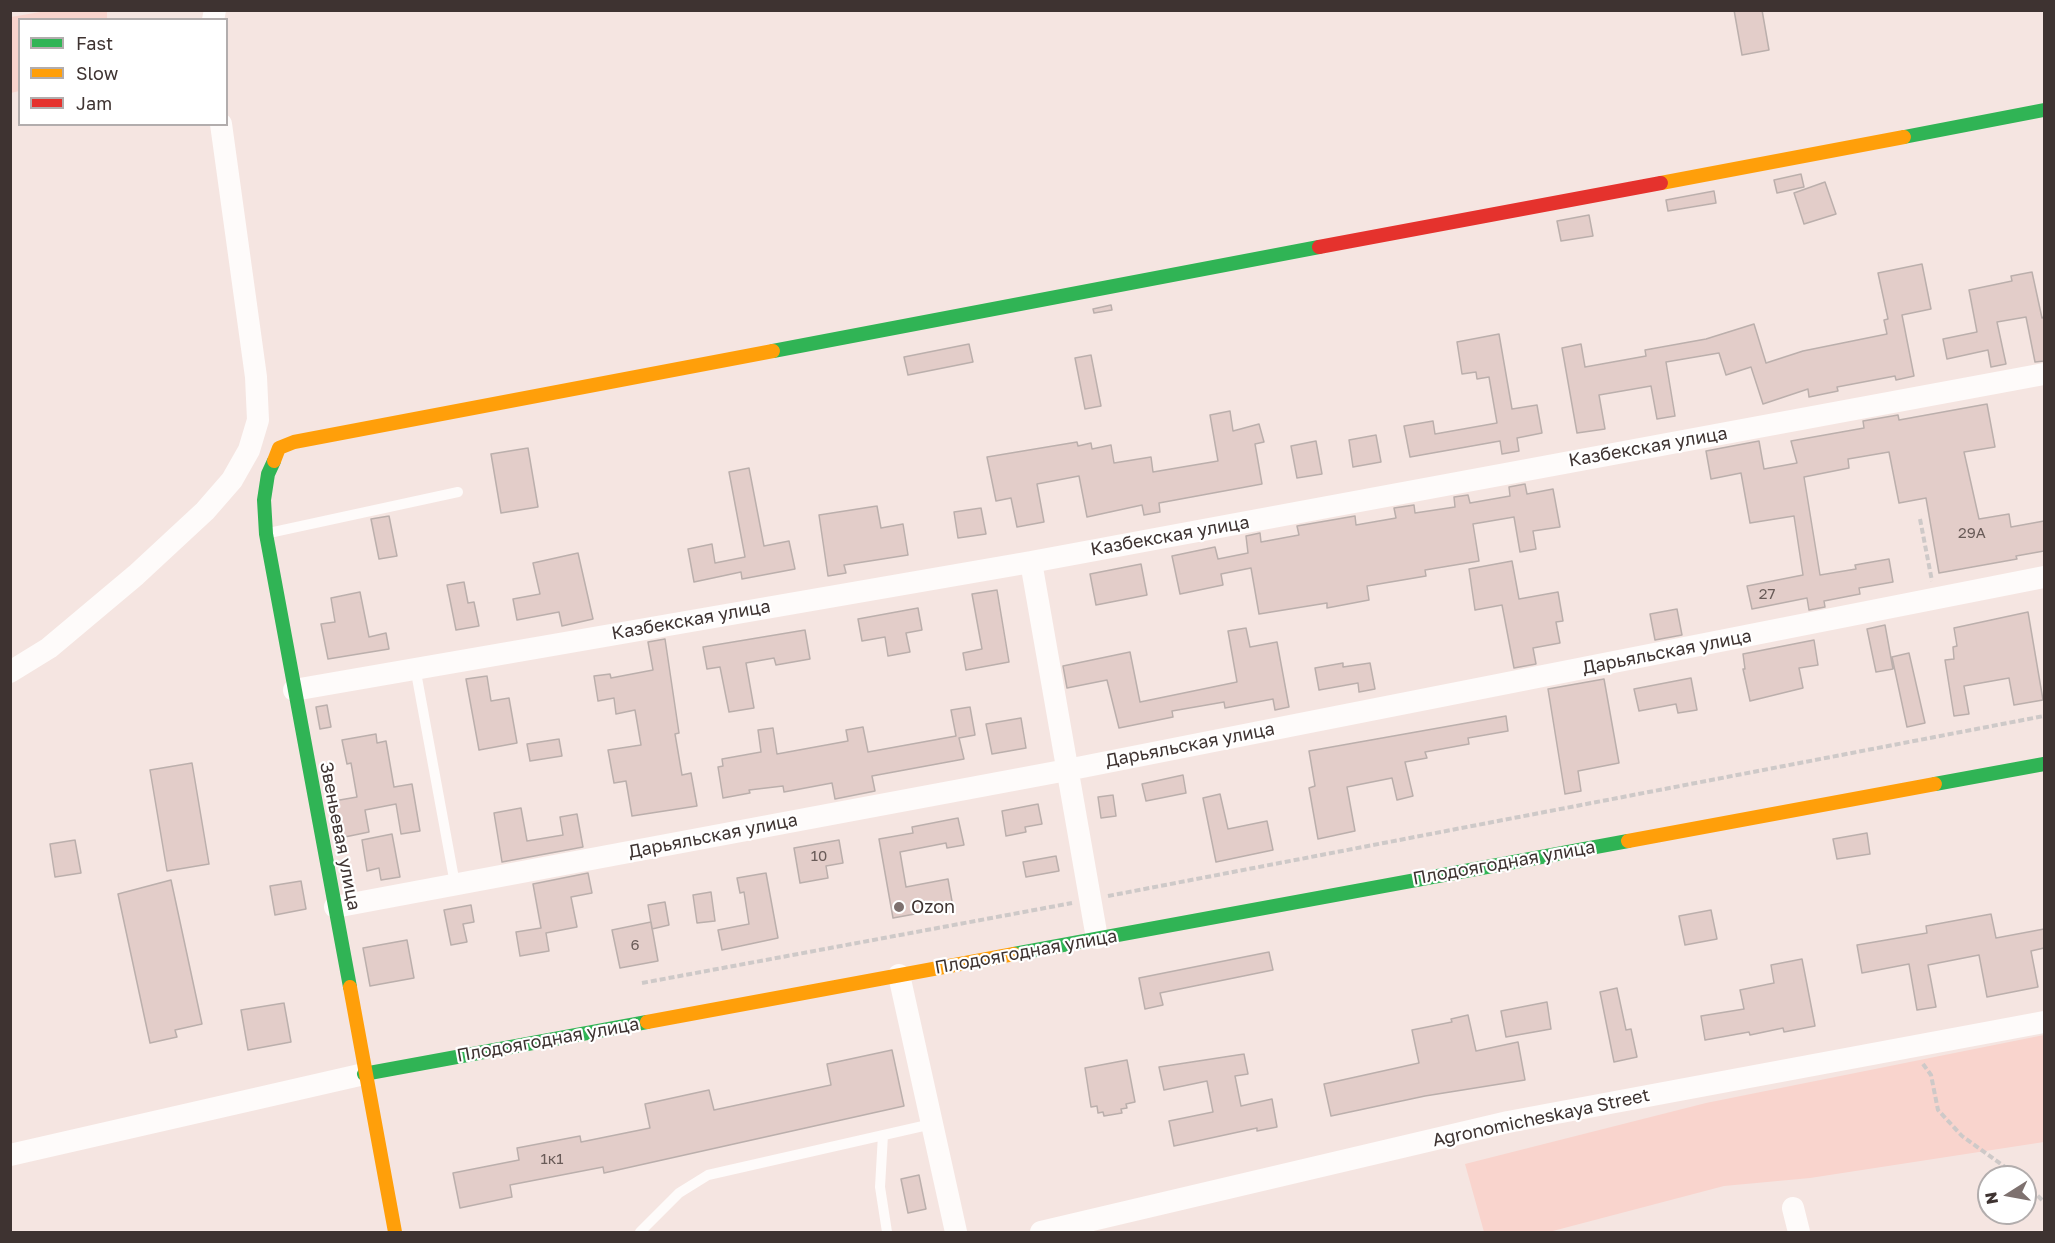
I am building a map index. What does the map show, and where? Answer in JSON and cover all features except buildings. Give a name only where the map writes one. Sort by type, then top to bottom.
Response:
[{"type":"street","name":"Звеньевая улица","points":[[395,1233],[266,534],[264,500],[268,474],[279,448],[306,440],[2044,110]]},
{"type":"street","points":[[10,672],[50,648],[205,511],[232,480],[249,450],[258,420],[256,377],[221,126]]},
{"type":"street","name":"Казбекская улица","points":[[294,690],[415,667],[1031,562],[2044,374]]},
{"type":"street","points":[[1031,562],[1097,938]]},
{"type":"street","name":"Дарьяльская улица","points":[[335,907],[1067,770],[2044,577]]},
{"type":"street","name":"Плодоягодная улица","points":[[11,1152],[364,1074],[2044,764]]},
{"type":"street","points":[[899,975],[956,1233]]},
{"type":"street","name":"Agronomicheskaya Street","points":[[1041,1233],[1508,1122],[2044,1022]]},
{"type":"street","points":[[1793,1208],[1799,1233]]},
{"type":"lane","points":[[266,534],[458,492]]},
{"type":"lane","points":[[415,667],[455,884]]},
{"type":"lane","points":[[640,1233],[679,1193],[708,1175],[932,1124]]},
{"type":"lane","points":[[883,1135],[880,1187],[887,1233]]},
{"type":"path","points":[[1920,519],[1935,599]]},
{"type":"path","points":[[642,983],[1090,900],[2044,716]]},
{"type":"path","points":[[1910,1047],[1931,1075],[1938,1110],[1962,1136],[2002,1165]]},
{"type":"shaded area","points":[[46,11],[102,11],[107,12],[107,18],[18,18],[18,91],[11,93],[11,17]]},
{"type":"shaded area","points":[[2044,1035],[2044,1142],[1810,1178],[1724,1186],[1549,1232],[1484,1232],[1465,1164],[1706,1103]]},
{"type":"traffic: fast","points":[[1904,137],[2044,110]]},
{"type":"traffic: fast","points":[[773,351],[1319,247]]},
{"type":"traffic: fast","points":[[274,461],[268,474],[264,500],[266,534],[350,987]]},
{"type":"traffic: fast","points":[[1935,784],[2044,764]]},
{"type":"traffic: fast","points":[[1014,954],[1628,841]]},
{"type":"traffic: fast","points":[[364,1074],[647,1022]]},
{"type":"traffic: slow","points":[[1661,183],[1904,137]]},
{"type":"traffic: slow","points":[[274,461],[279,448],[294,442],[773,351]]},
{"type":"traffic: slow","points":[[1628,841],[1935,784]]},
{"type":"traffic: slow","points":[[647,1022],[1014,954]]},
{"type":"traffic: slow","points":[[350,987],[395,1232]]},
{"type":"traffic: jam","points":[[1319,247],[1661,183]]},
{"type":"place","name":"Ozon","points":[[899,907]]}]
